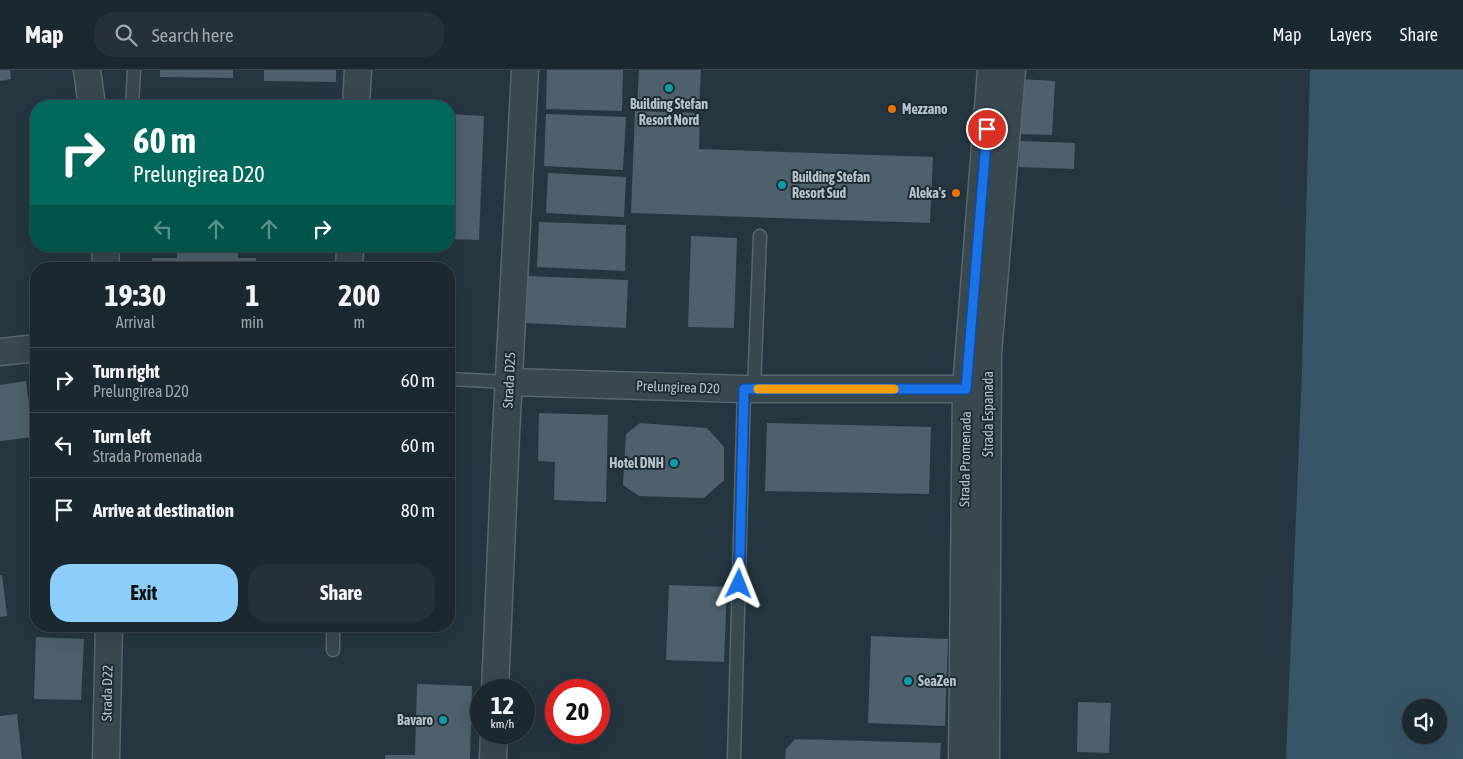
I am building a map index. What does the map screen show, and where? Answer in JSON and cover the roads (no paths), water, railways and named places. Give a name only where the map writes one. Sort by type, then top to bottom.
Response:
[{"type":"street","points":[[87,70],[91,100]]},
{"type":"street","points":[[356,100],[358,70]]},
{"type":"street","name":"Strada D25","points":[[496,679],[525,70]]},
{"type":"street","name":"Strada Promenada","points":[[962,759],[966,389],[991,70]]},
{"type":"street","name":"Strada Espanada","points":[[986,759],[988,353],[1012,70]]},
{"type":"street","points":[[0,352],[30,349]]},
{"type":"street","name":"Prelungirea D20","points":[[509,382],[749,389],[966,389]]},
{"type":"street","name":"Strada D22","points":[[106,759],[109,632]]},
{"type":"street","points":[[494,744],[494,759]]},
{"type":"lane","points":[[132,100],[134,70]]},
{"type":"lane","points":[[734,759],[749,389],[760,236]]},
{"type":"lane","points":[[455,379],[509,382]]},
{"type":"lane","points":[[333,632],[333,650]]},
{"type":"water","points":[[1310,70],[1463,70],[1463,759],[1286,759],[1302,370]]},
{"type":"place","name":"Building Stefan Resort Nord","points":[[669,88]]},
{"type":"place","name":"Mezzano","points":[[892,109]]},
{"type":"place","name":"Building Stefan Resort Sud","points":[[782,185]]},
{"type":"place","name":"Aleka's","points":[[956,193]]},
{"type":"place","name":"Hotel DNH","points":[[674,463]]},
{"type":"place","name":"SeaZen","points":[[908,681]]},
{"type":"place","name":"Bavaro","points":[[443,720]]}]
